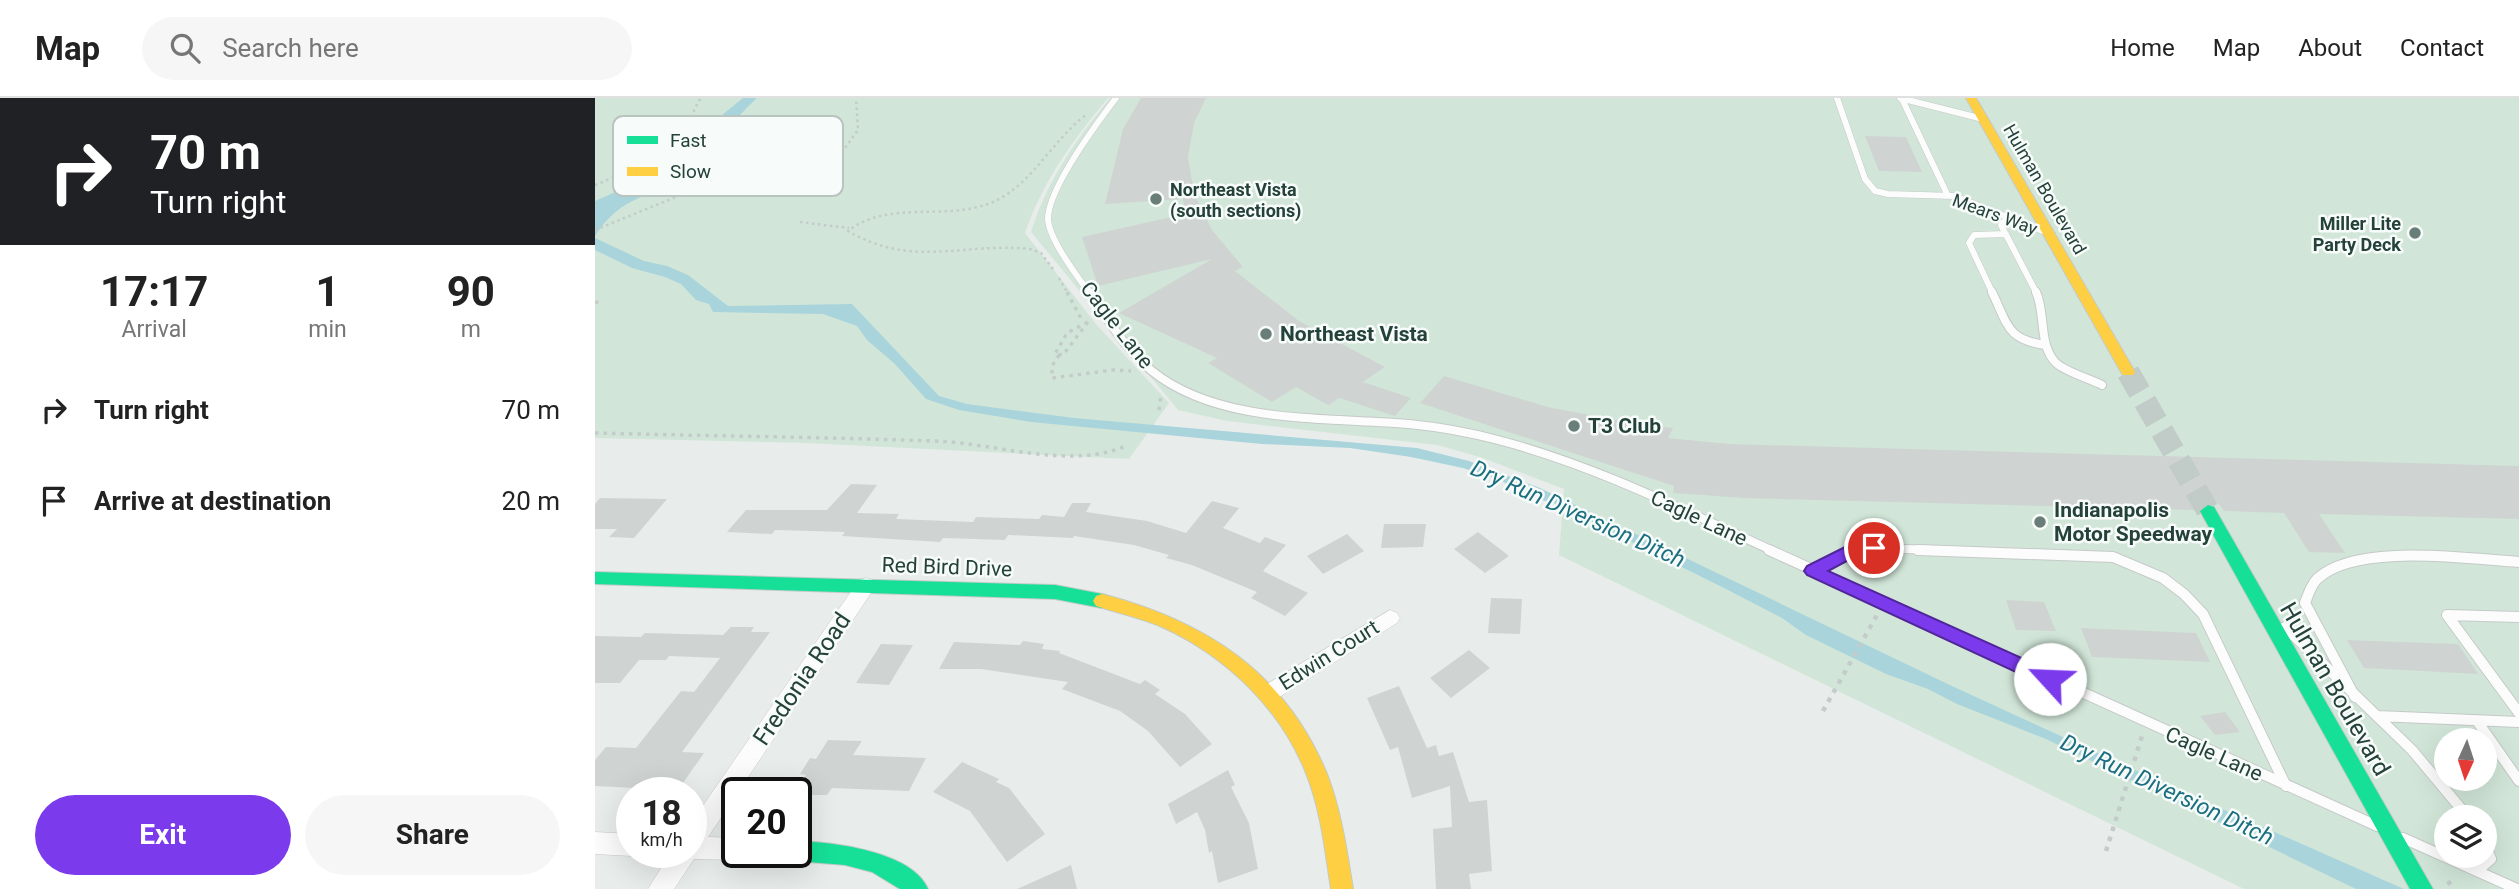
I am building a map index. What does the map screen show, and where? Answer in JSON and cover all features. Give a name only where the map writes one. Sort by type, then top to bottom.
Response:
[{"type":"street","name":"Hulman Boulevard","points":[[1971,98],[2128,372]]},
{"type":"street","name":"Hulman Boulevard","points":[[2208,511],[2422,889]]},
{"type":"street","name":"Red Bird Drive","points":[[595,578],[1055,592],[1109,601],[1155,615],[1196,634],[1233,659],[1269,693],[1301,741],[1323,790],[1333,823],[1342,889]]},
{"type":"street","name":"Fredonia Road","points":[[707,821],[866,585]]},
{"type":"street","name":"Edwin Court","points":[[1269,693],[1390,618]]},
{"type":"street","points":[[595,844],[616,845]]},
{"type":"street","points":[[812,851],[861,855],[896,870],[917,889]]},
{"type":"street","points":[[660,889],[674,868]]},
{"type":"lane","name":"Cagle Lane","points":[[1117,98],[1098,121],[1061,184],[1048,212],[1048,221],[1102,311],[1141,361],[1178,388],[1203,399],[1265,412],[1442,428],[1481,435],[1592,469],[2434,851]]},
{"type":"lane","name":"Mears Way","points":[[1837,98],[1863,175],[1870,187],[1888,194],[1965,199],[2049,233]]},
{"type":"lane","points":[[1900,98],[1948,196]]},
{"type":"lane","points":[[1900,98],[1983,119]]},
{"type":"lane","points":[[2008,217],[2001,225],[2040,301],[2046,345],[2056,363],[2102,385]]},
{"type":"lane","points":[[2006,234],[1973,235],[1969,243],[2011,332],[2024,342],[2046,345]]},
{"type":"lane","points":[[1813,571],[1853,550],[1874,548],[2113,556],[2131,562],[2162,577],[2190,598],[2203,614],[2286,786]]},
{"type":"lane","points":[[2355,697],[2305,603],[2317,579],[2337,565],[2381,555],[2519,562]]},
{"type":"lane","points":[[2258,600],[2433,773],[2458,805]]},
{"type":"lane","points":[[2519,617],[2447,615],[2519,713]]},
{"type":"lane","points":[[2377,716],[2519,722]]},
{"type":"lane","points":[[2477,721],[2519,781]]},
{"type":"lane","name":"Cagle Lane","points":[[2471,868],[2517,889]]},
{"type":"path","points":[[691,116],[701,98]]},
{"type":"path","points":[[843,149],[858,130],[856,98]]},
{"type":"path","points":[[800,222],[849,228],[859,222],[886,216],[957,212],[999,200],[1025,182],[1068,126],[1095,108]]},
{"type":"path","points":[[595,185],[613,178]]},
{"type":"path","points":[[595,230],[677,196]]},
{"type":"path","points":[[849,228],[848,231],[857,237],[900,253],[929,254],[999,248],[1028,248],[1040,252],[1058,274],[1083,322]]},
{"type":"path","points":[[595,302],[603,303]]},
{"type":"path","points":[[1059,355],[1055,354],[1056,344],[1079,323],[1088,321],[1063,355],[1059,355],[1052,366],[1052,377],[1076,378],[1121,369],[1130,370],[1140,378]]},
{"type":"path","points":[[1159,410],[1162,402],[1160,393]]},
{"type":"path","points":[[595,433],[938,441],[1069,456],[1108,454],[1128,445]]},
{"type":"path","points":[[1823,711],[1875,620]]},
{"type":"path","points":[[2106,851],[2140,743]]},
{"type":"green space","points":[[595,98],[1108,98],[1060,162],[1032,214],[1025,233],[1096,324],[1169,403],[1129,459],[805,443],[595,438]]},
{"type":"green space","name":"Indianapolis Motor Speedway","points":[[1110,98],[2519,98],[2519,889],[2244,889],[1559,555],[1564,489],[1480,457],[1437,445],[1227,421],[1178,410],[1031,232],[1045,195],[1074,145]]},
{"type":"water","points":[[743,98],[757,98],[739,116],[721,116]]},
{"type":"water","points":[[613,193],[613,196],[643,196],[616,212],[595,236],[595,201]]},
{"type":"water","name":"Dry Run Diversion Ditch","points":[[595,238],[644,261],[667,266],[688,275],[728,306],[852,304],[939,396],[967,404],[1074,418],[1417,448],[1469,461],[1540,488],[1954,687],[2404,889],[2356,889],[2046,739],[1886,674],[1806,635],[1782,618],[1726,589],[1553,503],[1527,496],[1502,481],[1463,468],[1350,448],[1262,444],[1031,422],[959,410],[926,399],[895,364],[867,340],[857,326],[823,314],[713,312],[709,304],[696,300],[681,284],[632,268],[595,250]]},
{"type":"building","points":[[1141,98],[1206,98],[1194,123],[1188,157],[1194,193],[1212,230],[1243,267],[1235,271],[1299,321],[1385,367],[1363,382],[1411,398],[1395,416],[1339,398],[1329,405],[1296,387],[1272,402],[1208,363],[1217,358],[1119,313],[1212,259],[1098,286],[1082,237],[1185,214],[1183,199],[1105,204],[1123,129]]},
{"type":"building","points":[[1865,136],[1906,137],[1922,172],[1879,171]]},
{"type":"building","points":[[1444,376],[1548,407],[1641,425],[1673,428],[1668,438],[1729,444],[2519,466],[2519,519],[2319,514],[2345,553],[2309,552],[2284,513],[2224,511],[2218,503],[2209,500],[2198,503],[2194,510],[1744,498],[1673,493],[1674,486],[1420,403]]},
{"type":"building","points":[[851,484],[877,485],[857,513],[899,514],[896,519],[973,522],[976,517],[1064,517],[1072,503],[1091,503],[1086,512],[1147,521],[1186,533],[1212,501],[1239,508],[1223,528],[1260,543],[1265,537],[1286,545],[1263,571],[1308,593],[1285,616],[1251,598],[1257,592],[1192,565],[1166,558],[1169,555],[1134,545],[1074,536],[1008,535],[1005,540],[943,538],[940,542],[842,536],[845,532],[727,532],[746,510],[827,510]]},
{"type":"building","points":[[600,498],[667,499],[634,538],[609,537],[617,529],[595,529],[595,504]]},
{"type":"building","points":[[1384,524],[1426,524],[1423,547],[1381,548]]},
{"type":"building","points":[[1478,532],[1509,556],[1485,573],[1454,549]]},
{"type":"building","points":[[1347,534],[1364,551],[1323,574],[1307,556]]},
{"type":"building","points":[[1491,598],[1522,599],[1520,634],[1488,633]]},
{"type":"building","points":[[2006,600],[2044,602],[2056,631],[2016,630]]},
{"type":"building","points":[[731,627],[754,627],[751,632],[770,632],[682,752],[704,753],[687,777],[616,777],[616,787],[595,786],[595,760],[606,747],[636,748],[681,691],[694,692],[720,658],[669,656],[666,660],[639,660],[620,683],[595,683],[595,636],[641,637],[645,633],[723,635]]},
{"type":"building","points":[[2081,628],[2196,633],[2210,662],[2092,657]]},
{"type":"building","points":[[2347,640],[2458,644],[2478,674],[2364,668]]},
{"type":"building","points":[[1023,641],[1044,644],[1042,649],[1060,651],[1059,653],[1140,684],[1145,680],[1160,690],[1155,694],[1185,714],[1212,744],[1180,767],[1148,731],[1120,711],[1062,689],[1068,682],[981,669],[939,669],[954,642],[1020,645]]},
{"type":"building","points":[[881,644],[913,645],[889,685],[856,683]]},
{"type":"building","points":[[1469,650],[1490,668],[1451,698],[1430,678]]},
{"type":"building","points":[[1399,686],[1427,748],[1436,745],[1439,756],[1453,752],[1469,802],[1487,800],[1492,871],[1469,874],[1471,889],[1436,889],[1433,829],[1452,827],[1450,786],[1412,798],[1398,747],[1390,750],[1367,698]]},
{"type":"building","points":[[2225,712],[2240,732],[2215,735],[2200,716]]},
{"type":"building","points":[[828,740],[862,741],[853,755],[926,758],[909,791],[832,788],[827,795],[812,795],[812,777],[800,774],[810,758],[816,759]]},
{"type":"building","points":[[962,762],[999,779],[996,782],[1009,788],[1045,834],[1007,862],[970,811],[933,792]]},
{"type":"building","points":[[1228,770],[1235,785],[1231,787],[1249,823],[1258,869],[1218,883],[1212,851],[1209,853],[1205,830],[1197,812],[1176,824],[1168,804]]},
{"type":"building","points":[[1071,865],[1077,889],[1017,889]]},
{"type":"tunnel","points":[[2128,372],[2208,511]]},
{"type":"traffic: fast","points":[[2208,511],[2422,889]]},
{"type":"traffic: fast","points":[[595,578],[1055,592],[1102,601]]},
{"type":"traffic: fast","points":[[812,852],[861,858],[890,870],[917,889]]},
{"type":"traffic: slow","points":[[1971,98],[2128,372]]},
{"type":"traffic: slow","points":[[1102,601],[1170,623],[1202,640],[1232,661],[1259,685],[1283,712],[1302,742],[1322,789],[1342,889]]},
{"type":"place","name":"Northeast Vista (south sections)","points":[[1156,199]]},
{"type":"place","name":"Miller Lite Party Deck","points":[[2415,233]]},
{"type":"place","name":"Northeast Vista","points":[[1266,334]]},
{"type":"place","name":"T3 Club","points":[[1574,426]]},
{"type":"place","name":"Indianapolis Motor Speedway","points":[[2040,522]]},
{"type":"route","points":[[1874,548],[1853,550],[1813,571],[2050,679]]}]
